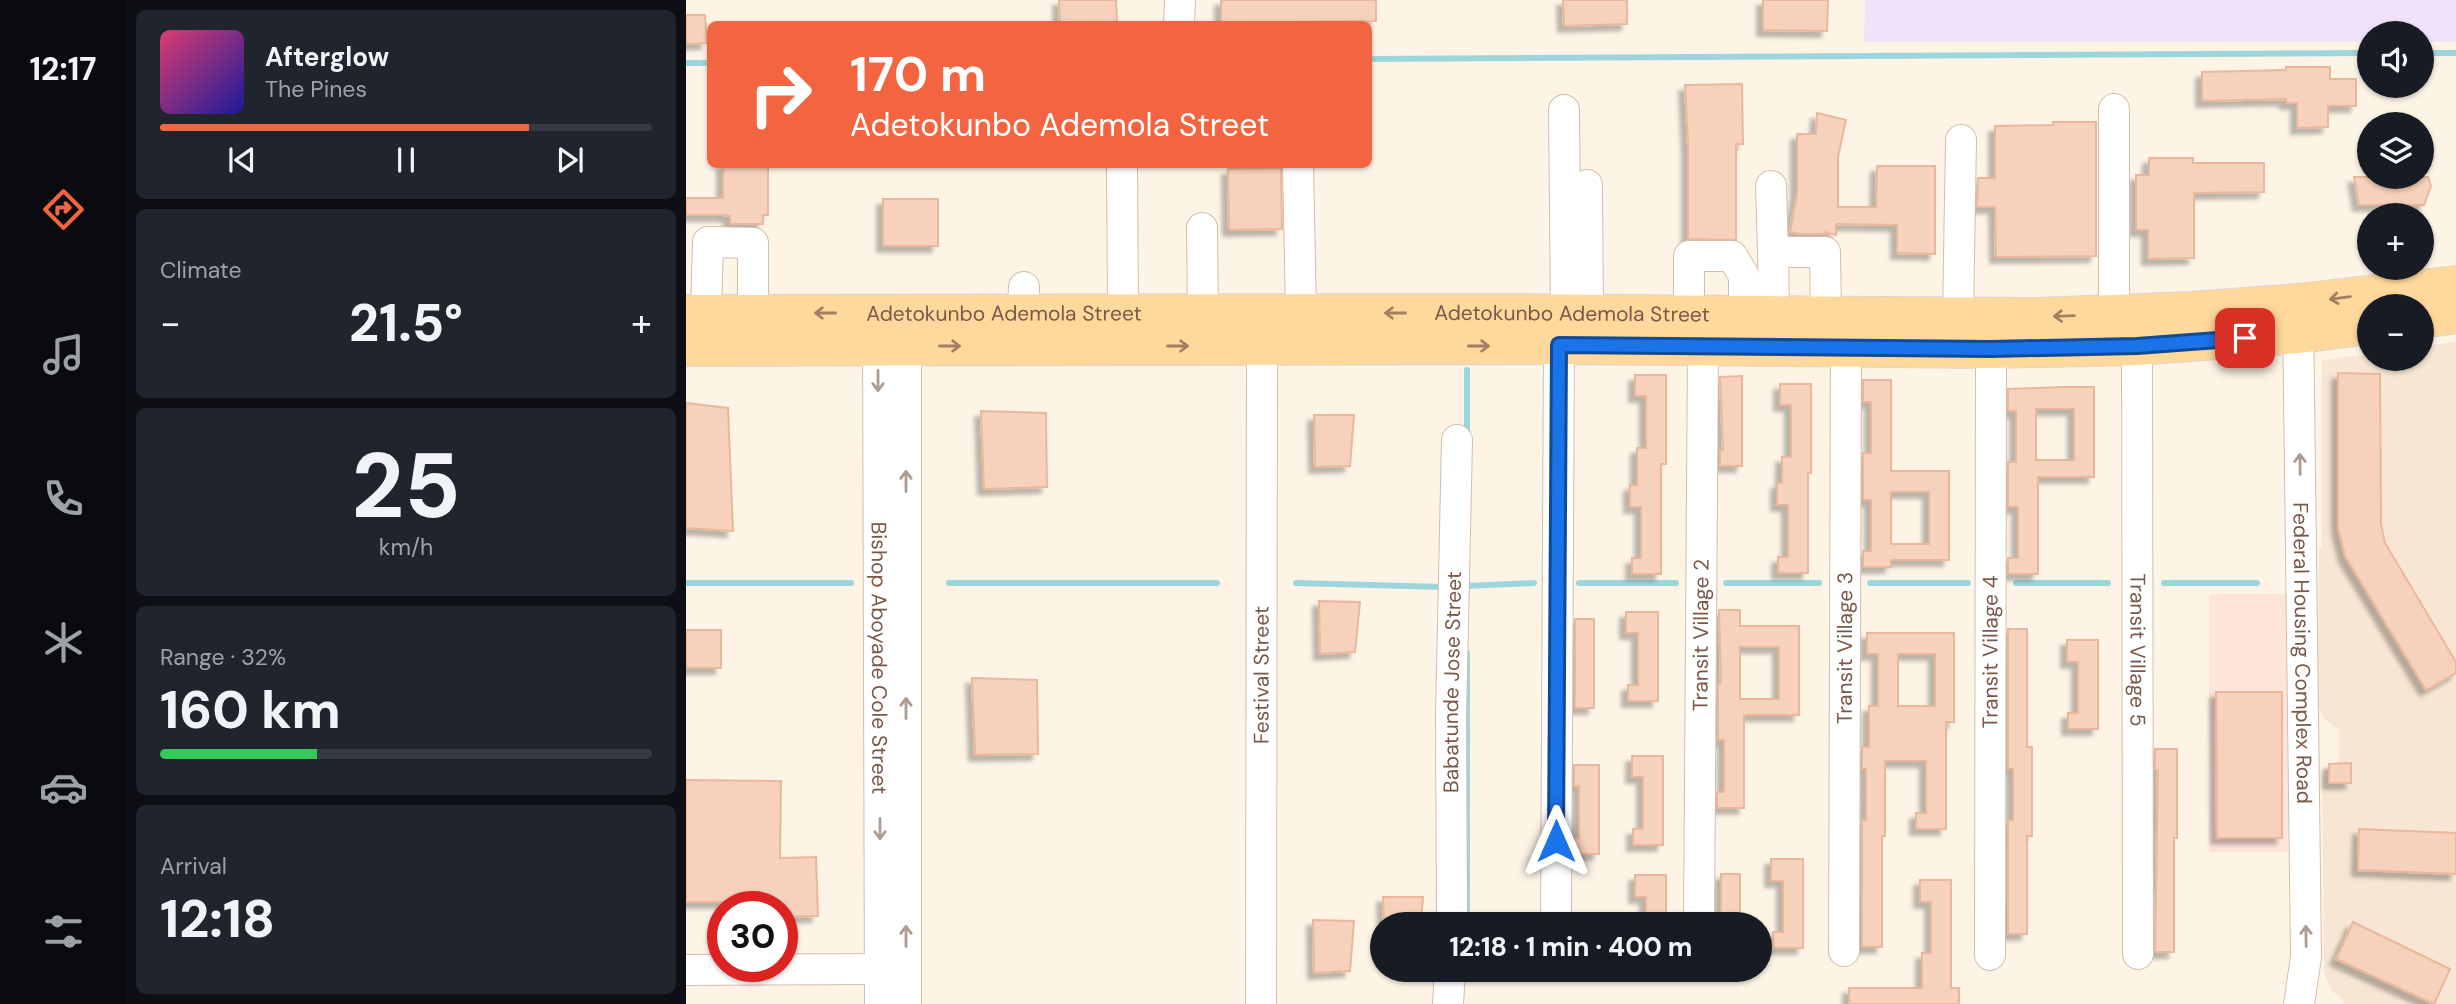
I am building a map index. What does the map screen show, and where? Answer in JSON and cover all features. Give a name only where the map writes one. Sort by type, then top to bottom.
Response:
[{"type":"main road","name":"Adetokunbo Ademola Street","points":[[1696,331],[1759,316],[1836,332],[1991,349],[2137,346],[2298,318],[2456,285]]},
{"type":"main road","name":"Adetokunbo Ademola Street","points":[[686,347],[892,330],[1023,300],[1123,313],[1301,313],[1696,331],[1836,332],[1958,318],[2114,314],[2298,318],[2357,324]]},
{"type":"main road","name":"Adetokunbo Ademola Street","points":[[696,314],[753,314],[892,330],[1262,346],[1571,324]]},
{"type":"main road","points":[[2434,317],[2456,314]]},
{"type":"street","points":[[1179,21],[1180,0]]},
{"type":"street","points":[[2114,108],[2114,314]]},
{"type":"street","points":[[1556,912],[1571,324],[1564,110]]},
{"type":"street","points":[[1958,318],[1961,140]]},
{"type":"street","points":[[1122,168],[1123,313]]},
{"type":"street","points":[[1298,168],[1301,313]]},
{"type":"street","points":[[1571,324],[1587,185]]},
{"type":"street","points":[[1759,316],[1773,251],[1771,187]]},
{"type":"street","points":[[1202,228],[1203,313]]},
{"type":"street","points":[[696,314],[708,242],[753,243],[753,314]]},
{"type":"street","name":"Transit Village 3","points":[[1773,251],[1825,252],[1836,332],[1844,951]]},
{"type":"street","name":"Transit Village 2","points":[[1699,912],[1696,331],[1689,256],[1732,256],[1744,276],[1759,316]]},
{"type":"street","name":"Federal Housing Complex Road","points":[[2298,318],[2306,957],[2299,1004]]},
{"type":"street","name":"Bishop Aboyade Cole Street","points":[[880,1004],[892,330]]},
{"type":"street","name":"Bishop Aboyade Cole Street","points":[[892,330],[906,1004]]},
{"type":"street","name":"Festival Street","points":[[1261,1004],[1262,346]]},
{"type":"street","name":"Transit Village 5","points":[[2137,346],[2138,954]]},
{"type":"street","name":"Transit Village 4","points":[[1990,955],[1991,349]]},
{"type":"street","name":"Babatunde Jose Street","points":[[1452,912],[1451,716],[1457,440]]},
{"type":"street","points":[[686,970],[880,969]]},
{"type":"street","points":[[1448,1004],[1449,982]]},
{"type":"shaded area","points":[[1865,0],[2456,0],[2456,42],[2434,42],[2434,21],[2357,21],[2357,42],[1864,42]]},
{"type":"shaded area","points":[[2456,342],[2456,1004],[2343,1004],[2344,1000],[2332,991],[2324,973],[2322,778],[2329,764],[2339,763],[2339,730],[2324,719],[2318,705],[2319,548],[2322,547],[2322,360],[2357,356],[2357,371],[2434,371],[2434,345]]},
{"type":"shaded area","points":[[2209,594],[2287,594],[2288,852],[2209,852]]},
{"type":"building","points":[[1059,0],[1116,0],[1117,21],[1060,21]]},
{"type":"building","points":[[1221,0],[1376,0],[1376,21],[1221,21]]},
{"type":"building","points":[[1563,0],[1627,0],[1627,24],[1564,26]]},
{"type":"building","points":[[1763,0],[1828,0],[1827,31],[1763,30]]},
{"type":"building","points":[[686,15],[705,15],[707,43],[686,44]]},
{"type":"building","points":[[2286,67],[2330,67],[2330,79],[2356,79],[2356,106],[2328,106],[2328,127],[2297,128],[2297,103],[2286,103],[2286,99],[2202,101],[2202,72],[2286,70]]},
{"type":"building","points":[[1742,84],[1743,144],[1736,144],[1736,240],[1688,239],[1685,85]]},
{"type":"building","points":[[1817,113],[1846,120],[1838,157],[1838,207],[1876,207],[1877,166],[1935,166],[1935,254],[1897,253],[1897,225],[1836,224],[1836,235],[1824,232],[1790,232],[1797,194],[1797,134],[1816,134]]},
{"type":"building","points":[[2053,122],[2096,122],[2096,256],[1996,257],[1995,207],[1977,207],[1978,178],[1995,178],[1995,126],[2053,125]]},
{"type":"building","points":[[2149,158],[2193,158],[2193,163],[2264,163],[2264,192],[2194,193],[2194,258],[2148,259],[2148,230],[2136,230],[2136,175],[2149,175]]},
{"type":"building","points":[[723,168],[768,168],[768,215],[763,215],[763,224],[730,224],[730,216],[723,215],[686,215],[686,198],[723,198]]},
{"type":"building","points":[[1281,168],[1282,229],[1229,230],[1228,169]]},
{"type":"building","points":[[2354,177],[2357,177],[2357,189],[2430,189],[2425,203],[2359,203]]},
{"type":"building","points":[[883,199],[938,199],[938,246],[883,246]]},
{"type":"building","points":[[2338,373],[2380,374],[2381,524],[2385,543],[2456,662],[2456,673],[2426,690],[2345,556],[2338,527]]},
{"type":"building","points":[[1635,375],[1666,375],[1666,464],[1661,464],[1661,574],[1632,574],[1632,558],[1641,558],[1641,507],[1630,507],[1630,485],[1637,485],[1637,448],[1646,448],[1646,396],[1635,396]]},
{"type":"building","points":[[1742,376],[1742,466],[1720,466],[1720,450],[1723,450],[1720,377]]},
{"type":"building","points":[[1863,380],[1891,380],[1891,471],[1949,471],[1949,560],[1891,560],[1891,567],[1863,567],[1863,551],[1871,551],[1871,500],[1863,500],[1863,453],[1871,453],[1871,402],[1863,402]],"holes":[[[1891,492],[1929,492],[1929,544],[1891,544]]]},
{"type":"building","points":[[1780,384],[1811,384],[1808,573],[1778,573],[1778,557],[1788,557],[1788,505],[1777,505],[1777,483],[1782,483],[1782,457],[1791,457],[1791,405],[1780,405]]},
{"type":"building","points":[[2094,387],[2094,477],[2038,477],[2038,574],[2008,574],[2008,558],[2018,558],[2018,507],[2008,507],[2008,462],[2016,462],[2016,411],[2008,411],[2008,389]],"holes":[[[2036,409],[2074,409],[2074,460],[2036,460]]]},
{"type":"building","points":[[686,403],[728,408],[733,531],[686,528]]},
{"type":"building","points":[[981,411],[1046,413],[1047,487],[984,489]]},
{"type":"building","points":[[1314,415],[1354,415],[1350,466],[1315,467]]},
{"type":"building","points":[[1319,601],[1360,602],[1355,652],[1320,654]]},
{"type":"building","points":[[1719,610],[1740,610],[1740,626],[1799,626],[1799,715],[1744,715],[1744,808],[1717,808],[1717,792],[1724,792],[1724,740],[1718,740],[1718,683],[1721,683]],"holes":[[[1740,647],[1779,647],[1779,699],[1740,699]]]},
{"type":"building","points":[[1626,612],[1658,612],[1658,701],[1628,701],[1628,685],[1638,685],[1638,633],[1626,633]]},
{"type":"building","points":[[1575,619],[1594,619],[1594,708],[1575,708]]},
{"type":"building","points":[[2008,629],[2027,629],[2027,747],[2032,747],[2032,836],[2027,836],[2027,934],[2008,934],[2008,820],[2013,820],[2013,769],[2008,769]]},
{"type":"building","points":[[686,630],[721,630],[721,668],[686,668]]},
{"type":"building","points":[[1867,633],[1954,633],[1954,722],[1946,722],[1946,829],[1916,829],[1916,813],[1926,813],[1926,761],[1885,761],[1882,947],[1862,947],[1862,820],[1866,820],[1866,769],[1862,769],[1862,747],[1869,747],[1869,706],[1878,706],[1878,654],[1867,654]],"holes":[[[1898,654],[1935,654],[1935,706],[1898,706]]]},
{"type":"building","points":[[2067,640],[2098,640],[2098,729],[2068,729],[2068,713],[2078,713],[2078,662],[2067,662]]},
{"type":"building","points":[[972,678],[1037,680],[1038,754],[975,755]]},
{"type":"building","points":[[2216,692],[2282,692],[2282,838],[2217,838]]},
{"type":"building","points":[[2155,749],[2177,749],[2174,952],[2155,952],[2158,770],[2155,770]]},
{"type":"building","points":[[1632,756],[1663,756],[1663,845],[1633,845],[1633,829],[1643,829],[1643,777],[1632,777]]},
{"type":"building","points":[[2351,763],[2351,783],[2329,783],[2329,764]]},
{"type":"building","points":[[1574,765],[1599,765],[1599,854],[1574,854],[1574,838],[1579,838],[1579,786],[1574,786]]},
{"type":"building","points":[[686,780],[781,781],[780,858],[816,857],[818,916],[798,917],[798,891],[707,891],[707,902],[686,902]]},
{"type":"building","points":[[2359,829],[2456,833],[2456,874],[2358,870]]},
{"type":"building","points":[[1771,859],[1803,859],[1803,948],[1773,948],[1773,932],[1783,932],[1783,881],[1771,881]]},
{"type":"building","points":[[1721,874],[1740,874],[1740,912],[1721,912]]},
{"type":"building","points":[[1635,875],[1666,875],[1666,912],[1646,912],[1646,897],[1635,897]]},
{"type":"building","points":[[1920,880],[1951,880],[1951,988],[1959,988],[1959,1004],[1849,1004],[1849,988],[1922,988],[1922,953],[1931,953],[1931,902],[1920,902]]},
{"type":"building","points":[[1383,897],[1423,897],[1422,912],[1384,912]]},
{"type":"building","points":[[1313,920],[1354,921],[1350,971],[1314,973]]},
{"type":"building","points":[[2353,922],[2450,969],[2434,1004],[2336,959]]},
{"type":"waterway","points":[[1372,59],[2357,53]]},
{"type":"waterway","points":[[2434,53],[2456,53]]},
{"type":"waterway","points":[[686,63],[707,63]]},
{"type":"waterway","points":[[1467,370],[1467,436]]},
{"type":"waterway","points":[[686,583],[851,583]]},
{"type":"waterway","points":[[949,583],[1217,583]]},
{"type":"waterway","points":[[1296,583],[1443,587]]},
{"type":"waterway","points":[[1467,586],[1534,583]]},
{"type":"waterway","points":[[1579,583],[1676,583]]},
{"type":"waterway","points":[[1726,583],[1819,583]]},
{"type":"waterway","points":[[1870,583],[1968,583]]},
{"type":"waterway","points":[[2016,583],[2108,583]]},
{"type":"waterway","points":[[2164,583],[2257,583]]},
{"type":"waterway","points":[[1467,653],[1467,912]]},
{"type":"route","points":[[1556,841],[1559,345],[1991,349],[2137,346],[2245,338]]}]
